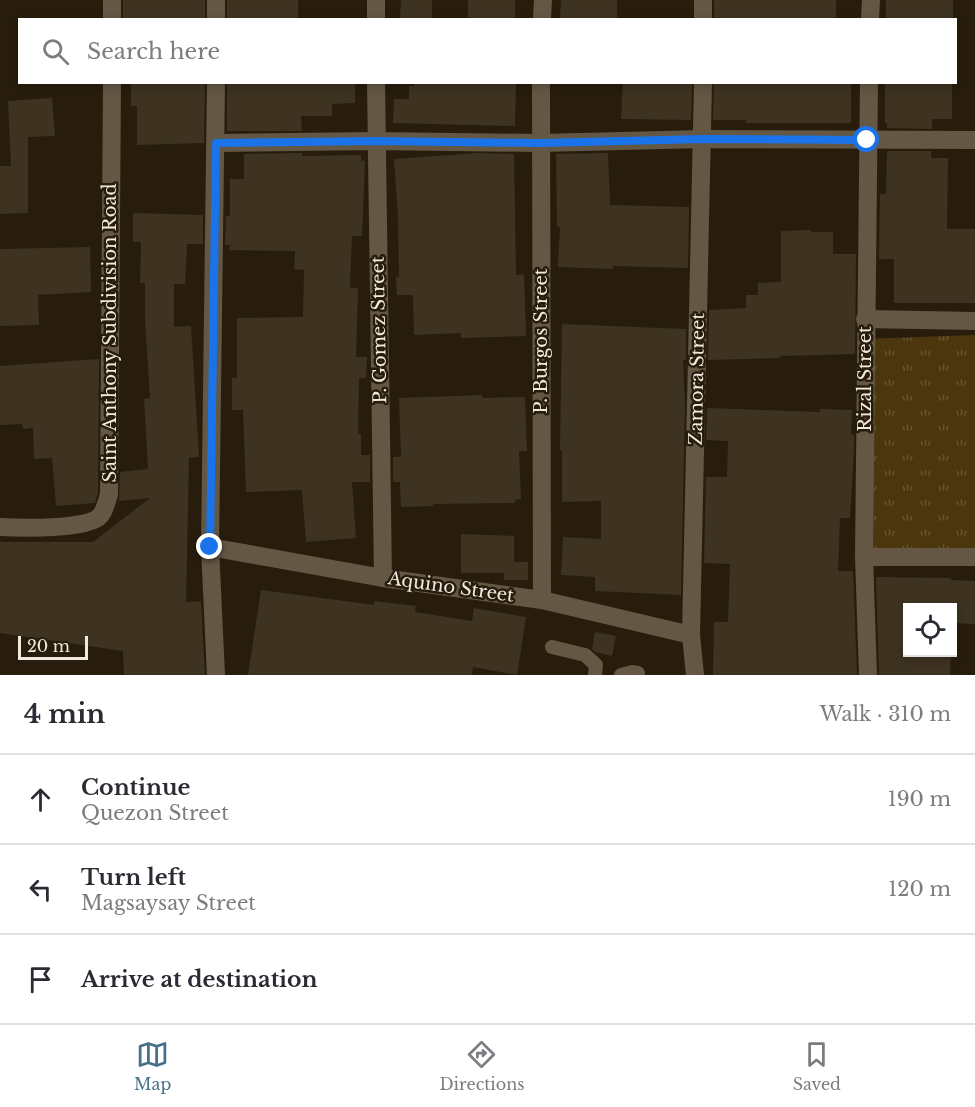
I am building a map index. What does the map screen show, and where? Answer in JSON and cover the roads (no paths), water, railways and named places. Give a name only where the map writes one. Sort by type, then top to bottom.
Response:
[{"type":"street","points":[[112,0],[112,18]]},
{"type":"street","points":[[216,0],[216,18]]},
{"type":"street","points":[[376,0],[376,18]]},
{"type":"street","points":[[542,18],[543,0]]},
{"type":"street","points":[[703,0],[703,18]]},
{"type":"street","points":[[870,18],[871,0]]},
{"type":"street","name":"Saint Anthony Subdivision Road","points":[[0,528],[44,528],[89,523],[101,516],[109,494],[112,84]]},
{"type":"street","points":[[216,84],[210,547],[216,675]]},
{"type":"street","name":"P. Gomez Street","points":[[376,84],[383,578]]},
{"type":"street","name":"P. Burgos Street","points":[[541,84],[542,600]]},
{"type":"street","name":"Zamora Street","points":[[695,675],[691,635],[704,139],[703,84]]},
{"type":"street","name":"Rizal Street","points":[[868,675],[864,556],[869,84]]},
{"type":"street","points":[[216,143],[375,141],[540,143],[704,139],[975,140]]},
{"type":"street","points":[[865,319],[975,321]]},
{"type":"street","name":"Aquino Street","points":[[210,547],[383,578],[542,600],[691,635]]},
{"type":"street","points":[[864,556],[975,557]]},
{"type":"lane","points":[[552,647],[585,655],[596,666],[595,675]]},
{"type":"lane","points":[[621,675],[638,673]]}]
